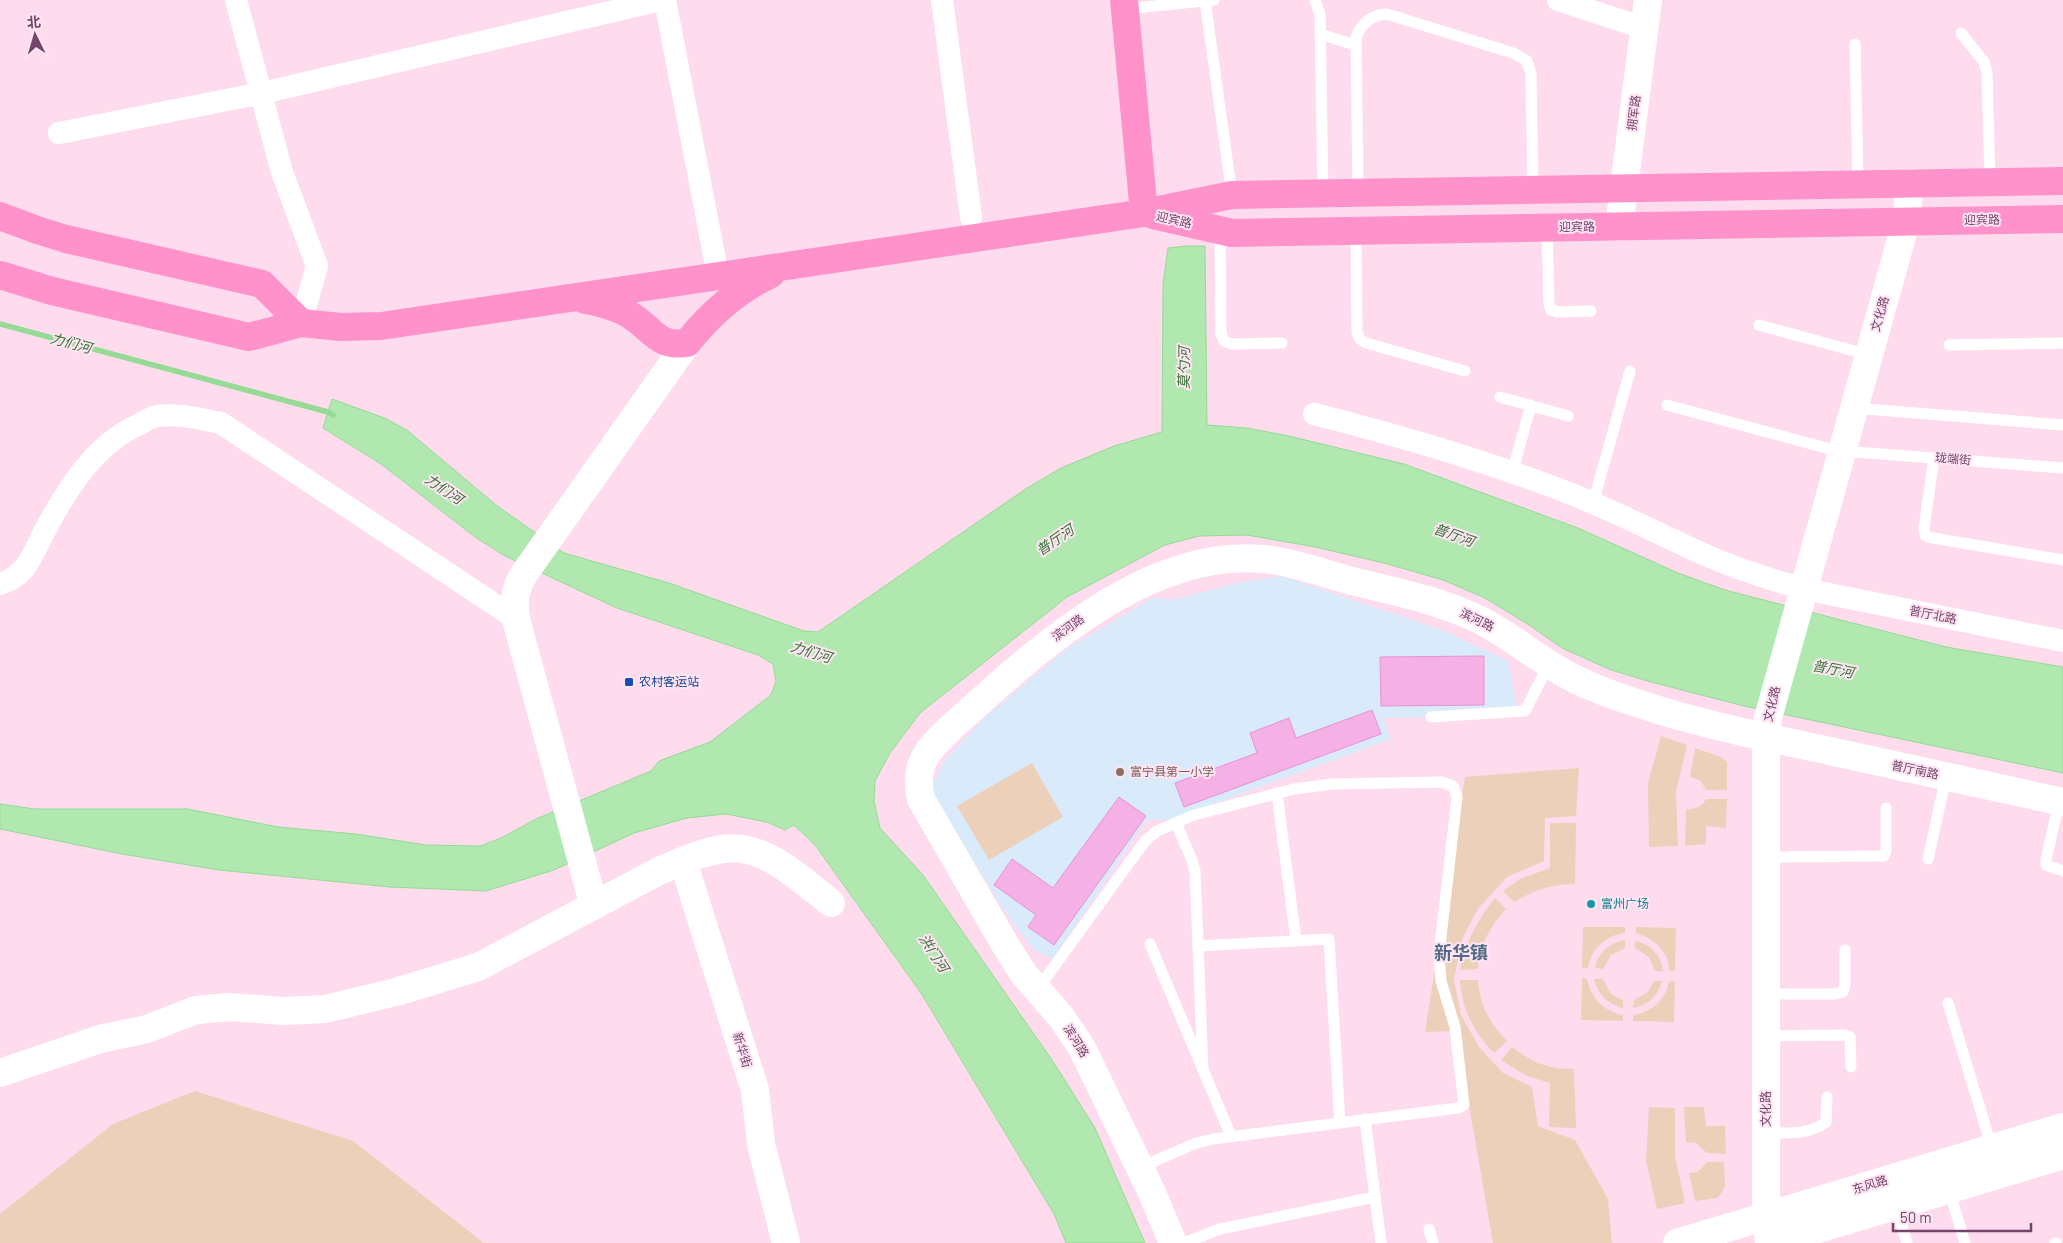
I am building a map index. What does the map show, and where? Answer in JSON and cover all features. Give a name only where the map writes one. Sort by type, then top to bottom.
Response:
[{"type":"main road","name":"拥军路","points":[[1620,226],[1648,0]]},
{"type":"main road","points":[[0,275],[52,291],[249,337],[301,323],[341,327],[381,326],[1144,214],[1125,4]]},
{"type":"main road","name":"迎宾路","points":[[1144,214],[1232,195],[2063,181]]},
{"type":"main road","name":"文化路","points":[[1770,1243],[1752,1227],[1766,1133],[1766,737],[1769,712],[1906,222],[1910,183]]},
{"type":"main road","name":"迎宾路","points":[[1144,214],[1232,233],[2063,219]]},
{"type":"main road","points":[[0,216],[37,230],[66,238],[262,284],[301,323]]},
{"type":"main road","points":[[594,906],[517,623],[514,598],[517,586],[662,376],[687,343],[712,314],[747,287],[788,266]]},
{"type":"main road","points":[[696,279],[709,294],[712,314]]},
{"type":"main road","points":[[650,286],[644,294],[642,304],[644,324],[658,342],[663,353],[662,376]]},
{"type":"main road","points":[[561,299],[588,301],[612,306],[634,317],[658,339],[667,343],[687,343]]},
{"type":"main road","name":"滨河路","points":[[1173,1243],[1140,1168],[1082,1048],[1061,1017],[1037,990],[1003,941],[926,808],[919,791],[919,773],[925,756],[935,741],[1024,662],[1079,619],[1140,586],[1190,566],[1225,559],[1262,559],[1281,562],[1450,607],[1498,630],[1549,664],[1578,680],[1631,702],[1766,737]]},
{"type":"main road","name":"普厅南路","points":[[1766,737],[2061,802]]},
{"type":"main road","points":[[0,1073],[100,1039],[148,1030],[196,1010],[229,1006],[284,1010],[325,1009],[396,992],[478,967],[657,872],[723,848],[752,850],[784,867],[831,903]]},
{"type":"main road","name":"新华街","points":[[683,861],[755,1090],[761,1144],[786,1243]]},
{"type":"main road","name":"东风路","points":[[1677,1243],[1752,1227],[1992,1148],[2063,1127]]},
{"type":"main road","points":[[1770,1243],[1826,1231],[1896,1206],[2063,1155]]},
{"type":"street","points":[[236,0],[282,172],[317,266],[301,323]]},
{"type":"street","points":[[59,133],[262,93],[661,0]]},
{"type":"street","points":[[665,0],[715,260]]},
{"type":"street","points":[[942,0],[971,217]]},
{"type":"street","points":[[1558,0],[1644,28]]},
{"type":"street","name":"普厅北路","points":[[1314,414],[1377,430],[1512,473],[1593,503],[1741,569],[1804,589],[2063,640]]},
{"type":"street","points":[[0,584],[8,582],[24,571],[58,505],[87,464],[127,429],[156,416],[186,416],[222,423],[512,616]]},
{"type":"lane","points":[[1125,4],[1208,0],[1232,195]]},
{"type":"lane","points":[[1315,0],[1319,8],[1323,194]]},
{"type":"lane","points":[[1358,193],[1355,45],[1358,32],[1367,21],[1380,14],[1388,14],[1513,53],[1527,61],[1531,74],[1533,190]]},
{"type":"lane","points":[[1960,33],[1984,62],[1987,72],[1990,182]]},
{"type":"lane","points":[[1320,34],[1355,45]]},
{"type":"lane","points":[[1855,44],[1858,184]]},
{"type":"lane","points":[[1547,228],[1549,304],[1551,310],[1557,312],[1591,311]]},
{"type":"lane","points":[[1220,230],[1222,334],[1224,341],[1231,344],[1282,343]]},
{"type":"lane","points":[[1356,231],[1357,332],[1360,339],[1366,343],[1465,371]]},
{"type":"lane","points":[[1759,325],[1869,355]]},
{"type":"lane","points":[[1949,345],[2063,343]]},
{"type":"lane","points":[[1593,503],[1630,371]]},
{"type":"lane","points":[[1500,397],[1568,416]]},
{"type":"lane","points":[[1512,473],[1530,405]]},
{"type":"lane","name":"珑端街","points":[[1667,405],[1842,452],[2063,468]]},
{"type":"lane","points":[[1854,408],[2063,425]]},
{"type":"lane","points":[[1934,458],[1924,528],[1925,535],[2063,560]]},
{"type":"lane","points":[[1431,717],[1525,711],[1549,664]]},
{"type":"lane","points":[[1928,859],[1946,777]]},
{"type":"lane","points":[[1037,990],[1145,841],[1157,831],[1202,812],[1313,785],[1441,782],[1453,786],[1456,791],[1439,955],[1443,987],[1455,1027],[1464,1105],[1458,1108],[1231,1136],[1196,1143],[1140,1168]]},
{"type":"lane","points":[[1277,793],[1296,941]]},
{"type":"lane","points":[[2061,802],[2046,866],[2063,871]]},
{"type":"lane","points":[[1766,857],[1884,856],[1886,852],[1886,808]]},
{"type":"lane","points":[[1176,823],[1194,865],[1203,1070]]},
{"type":"lane","points":[[1198,946],[1330,939],[1340,1123]]},
{"type":"lane","points":[[1150,944],[1231,1136]]},
{"type":"lane","points":[[1766,994],[1835,994],[1843,992],[1845,985],[1845,950]]},
{"type":"lane","points":[[1948,1003],[1992,1148]]},
{"type":"lane","points":[[1766,1036],[1850,1037],[1851,1068]]},
{"type":"lane","points":[[1766,1133],[1800,1132],[1822,1126],[1827,1118],[1828,1097]]},
{"type":"lane","points":[[1365,1120],[1381,1243]]},
{"type":"lane","points":[[1949,1190],[1965,1243]]},
{"type":"lane","points":[[1184,1243],[1220,1229],[1375,1197]]},
{"type":"lane","points":[[1896,1206],[1907,1243]]},
{"type":"lane","points":[[1429,1229],[1433,1243]]},
{"type":"shaded area","name":"富宁县第一小学","points":[[1282,576],[1442,630],[1508,661],[1518,715],[1383,718],[1391,739],[1170,820],[1147,820],[1053,959],[1034,950],[1009,918],[933,796],[934,782],[943,762],[984,718],[1068,648],[1152,598],[1172,600],[1241,582]]},
{"type":"shaded area","points":[[1661,736],[1687,745],[1676,792],[1678,846],[1649,847],[1648,783]]},
{"type":"shaded area","points":[[1695,748],[1721,757],[1727,762],[1727,790],[1706,790],[1701,781],[1690,777]]},
{"type":"shaded area","points":[[1032,763],[1063,817],[989,860],[957,806]]},
{"type":"shaded area","points":[[1579,768],[1576,816],[1545,818],[1544,861],[1507,877],[1478,909],[1462,939],[1454,979],[1461,1015],[1479,1047],[1503,1073],[1532,1087],[1538,1126],[1575,1140],[1608,1199],[1612,1243],[1493,1243],[1456,1031],[1425,1032],[1465,777]]},
{"type":"shaded area","points":[[1706,799],[1727,799],[1726,828],[1706,826],[1706,844],[1685,846],[1686,809],[1698,807]]},
{"type":"shaded area","points":[[1550,823],[1576,823],[1575,884],[1558,885],[1543,889],[1514,902],[1503,891],[1520,879],[1550,868]]},
{"type":"shaded area","points":[[1495,898],[1506,909],[1486,937],[1480,952],[1478,969],[1460,970],[1465,950],[1473,932]]},
{"type":"shaded area","points":[[1583,927],[1625,927],[1625,933],[1618,934],[1600,944],[1592,955],[1588,968],[1582,968]]},
{"type":"shaded area","points":[[1636,927],[1676,928],[1675,971],[1670,971],[1667,957],[1655,942],[1636,933]]},
{"type":"shaded area","points":[[1625,940],[1625,948],[1611,955],[1603,969],[1595,968],[1605,949],[1619,941]]},
{"type":"shaded area","points":[[1635,941],[1641,942],[1654,951],[1660,960],[1663,971],[1655,971],[1649,957],[1635,948]]},
{"type":"shaded area","points":[[1582,978],[1587,979],[1591,992],[1599,1003],[1623,1015],[1623,1021],[1581,1020]]},
{"type":"shaded area","points":[[1594,979],[1603,979],[1611,994],[1623,1000],[1623,1008],[1604,998],[1598,990]]},
{"type":"shaded area","points":[[1460,980],[1478,980],[1486,1013],[1507,1041],[1494,1053],[1470,1020],[1463,1001]]},
{"type":"shaded area","points":[[1654,981],[1662,981],[1652,999],[1644,1005],[1633,1008],[1634,1000],[1648,992]]},
{"type":"shaded area","points":[[1669,981],[1675,982],[1674,1022],[1633,1021],[1633,1015],[1646,1011],[1657,1004],[1665,994]]},
{"type":"shaded area","points":[[1512,1047],[1541,1064],[1556,1068],[1574,1069],[1576,1128],[1549,1127],[1550,1083],[1527,1076],[1501,1060]]},
{"type":"shaded area","points":[[195,1091],[353,1141],[484,1243],[0,1243],[0,1214],[113,1124]]},
{"type":"shaded area","points":[[1649,1107],[1675,1108],[1675,1156],[1685,1203],[1657,1209],[1646,1161]]},
{"type":"shaded area","points":[[1684,1107],[1704,1107],[1706,1126],[1725,1126],[1726,1154],[1707,1153],[1696,1143],[1686,1142]]},
{"type":"shaded area","points":[[1706,1162],[1724,1162],[1725,1187],[1718,1198],[1695,1201],[1689,1173],[1699,1170]]},
{"type":"water","points":[[1205,246],[1207,425],[1247,428],[1289,436],[1404,464],[1578,528],[1678,573],[1725,590],[1946,647],[2063,667],[2063,773],[1744,706],[1611,670],[1562,648],[1485,598],[1443,580],[1384,563],[1315,547],[1247,535],[1199,536],[1165,545],[1067,597],[920,713],[890,753],[875,781],[874,801],[880,828],[923,875],[1052,1060],[1095,1128],[1145,1243],[1066,1243],[1054,1214],[921,993],[815,845],[794,825],[785,830],[767,822],[726,814],[687,818],[634,833],[554,870],[486,891],[390,887],[219,870],[122,854],[0,829],[0,804],[35,809],[188,809],[278,827],[356,834],[426,845],[481,846],[503,837],[536,819],[651,771],[659,761],[710,742],[771,695],[776,681],[773,664],[758,655],[617,608],[505,556],[475,537],[381,464],[323,428],[332,399],[387,419],[408,431],[496,505],[564,553],[669,583],[804,631],[818,632],[1024,490],[1061,468],[1114,446],[1162,432],[1163,284],[1168,248]]},
{"type":"building","points":[[1484,656],[1484,705],[1381,706],[1380,657]]},
{"type":"building","points":[[1372,710],[1381,734],[1184,807],[1175,783],[1257,753],[1250,733],[1289,718],[1296,738]]},
{"type":"building","points":[[1119,797],[1146,816],[1054,945],[1028,927],[1036,915],[994,885],[1012,859],[1053,888]]},
{"type":"waterway","name":"力们河","points":[[0,324],[328,412],[333,415]]},
{"type":"place","name":"农村客运站","points":[[629,682]]},
{"type":"place","name":"富宁县第一小学","points":[[1120,772]]},
{"type":"place","name":"富州广场","points":[[1591,904]]},
{"type":"district","name":"新华镇","points":[[1461,953]]},
{"type":"water label","name":"莫勺河","points":[[1184,368]]},
{"type":"water label","name":"普厅河","points":[[1454,535]]},
{"type":"water label","name":"普厅河","points":[[1055,540]]},
{"type":"water label","name":"普厅河","points":[[1833,669]]},
{"type":"water label","name":"洪门河","points":[[934,953]]}]
